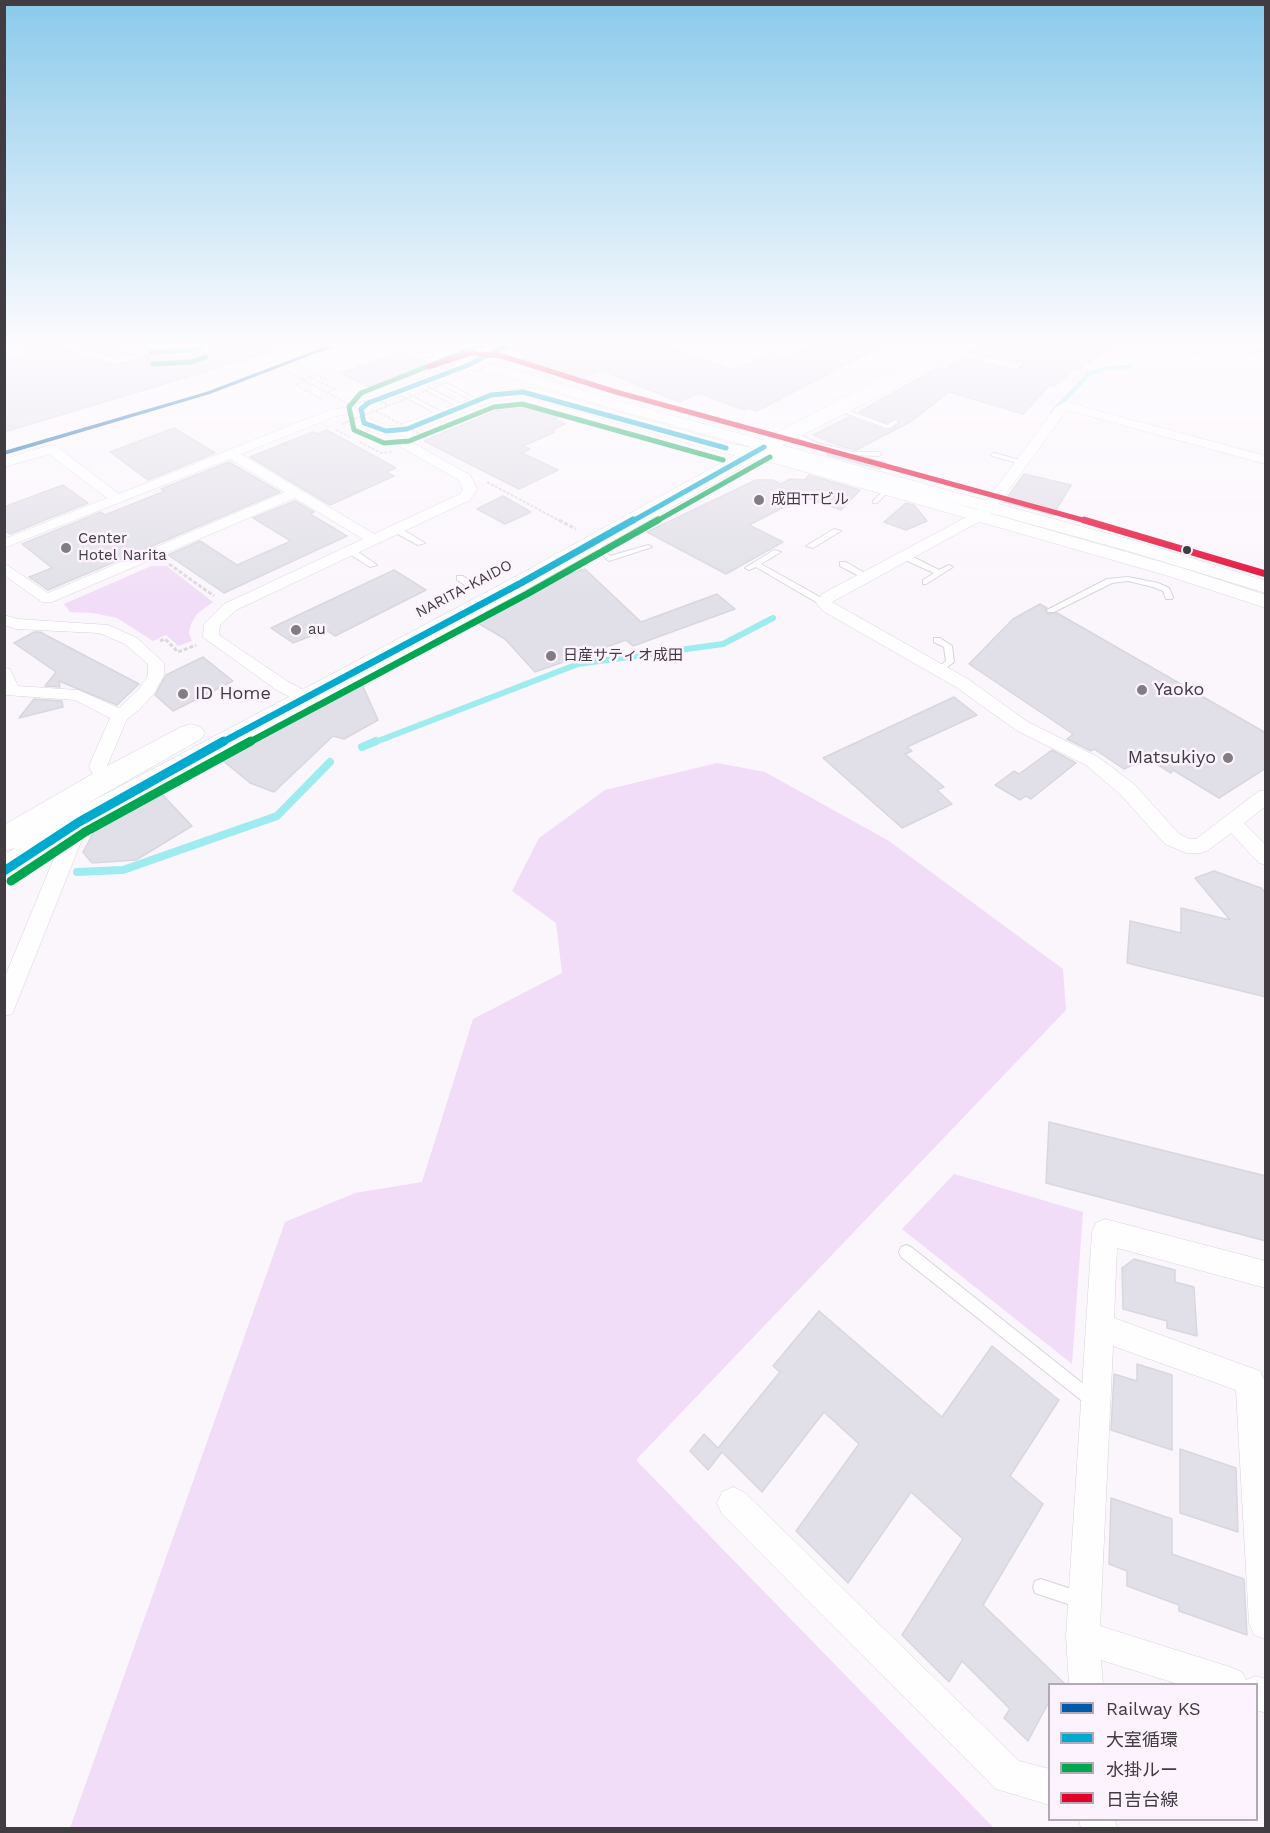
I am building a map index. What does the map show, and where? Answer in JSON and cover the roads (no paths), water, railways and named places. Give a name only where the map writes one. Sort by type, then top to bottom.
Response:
[{"type":"highway","name":"NARITA-KAIDO","points":[[4,840],[104,780],[293,692],[585,536],[774,432]]},
{"type":"highway","name":"NARITA-KAIDO","points":[[746,447],[795,432]]},
{"type":"highway","name":"NARITA-KAIDO","points":[[4,871],[466,582],[585,536]]},
{"type":"street","points":[[4,544],[288,432]]},
{"type":"street","points":[[293,692],[213,638],[210,629],[212,624],[230,607],[465,497],[470,489],[465,478],[391,440],[386,432]]},
{"type":"street","points":[[407,432],[404,440],[416,452]]},
{"type":"street","points":[[684,432],[984,512],[1154,552],[1266,587]]},
{"type":"street","points":[[697,432],[781,459],[881,496],[984,512],[1266,602]]},
{"type":"street","points":[[1044,432],[984,512],[866,576],[844,591],[827,597],[824,603],[829,608],[940,669],[1022,726],[1092,761],[1128,790],[1172,839],[1186,846],[1200,846],[1266,796]]},
{"type":"street","points":[[1160,432],[1266,460]]},
{"type":"street","points":[[4,463],[51,449],[117,499]]},
{"type":"street","points":[[233,454],[374,540]]},
{"type":"street","points":[[47,599],[297,492]]},
{"type":"street","points":[[4,567],[47,599],[53,607],[44,626]]},
{"type":"street","points":[[4,620],[16,624],[102,628],[131,641],[156,663],[156,675],[146,692],[134,706],[120,716],[98,766],[104,780]]},
{"type":"street","points":[[4,673],[12,691],[78,695],[120,716]]},
{"type":"street","points":[[4,1007],[79,822]]},
{"type":"street","points":[[1232,822],[1266,858]]},
{"type":"street","points":[[1086,1683],[1083,1636],[1084,1602],[1105,1232],[1266,1275]]},
{"type":"street","points":[[1100,1327],[1250,1381],[1266,1623]]},
{"type":"street","points":[[733,1503],[1009,1776],[1048,1786]]},
{"type":"street","points":[[1083,1636],[1227,1683]]},
{"type":"lane","points":[[792,433],[813,443],[853,454],[879,454]]},
{"type":"lane","points":[[994,455],[1022,462]]},
{"type":"lane","points":[[397,530],[421,543]]},
{"type":"lane","points":[[810,546],[837,531]]},
{"type":"lane","points":[[585,536],[609,559],[648,547]]},
{"type":"lane","points":[[351,551],[373,565]]},
{"type":"lane","points":[[777,552],[752,566],[824,603]]},
{"type":"lane","points":[[909,552],[940,573]]},
{"type":"lane","points":[[843,564],[866,576]]},
{"type":"lane","points":[[926,582],[949,567]]},
{"type":"lane","points":[[1051,610],[1110,581],[1128,579],[1155,585],[1166,590],[1169,597]]},
{"type":"lane","points":[[937,640],[948,646],[951,662],[940,669]]},
{"type":"lane","points":[[906,1252],[1096,1403]]},
{"type":"lane","points":[[1041,1587],[1084,1602]]},
{"type":"waterway","points":[[373,743],[578,664],[723,644],[773,618]]},
{"type":"waterway","points":[[362,747],[376,741]]},
{"type":"waterway","points":[[77,872],[123,870],[277,816],[330,762]]},
{"type":"rail line","name":"KS","points":[[4,453],[77,432]]},
{"type":"place","name":"成田TTビル","points":[[759,500]]},
{"type":"place","name":"Center Hotel Narita","points":[[66,548]]},
{"type":"place","name":"au","points":[[296,630]]},
{"type":"place","name":"日産サティオ成田","points":[[551,656]]},
{"type":"place","name":"Yaoko","points":[[1142,690]]},
{"type":"place","name":"ID Home","points":[[183,694]]},
{"type":"place","name":"Matsukiyo","points":[[1228,758]]}]
